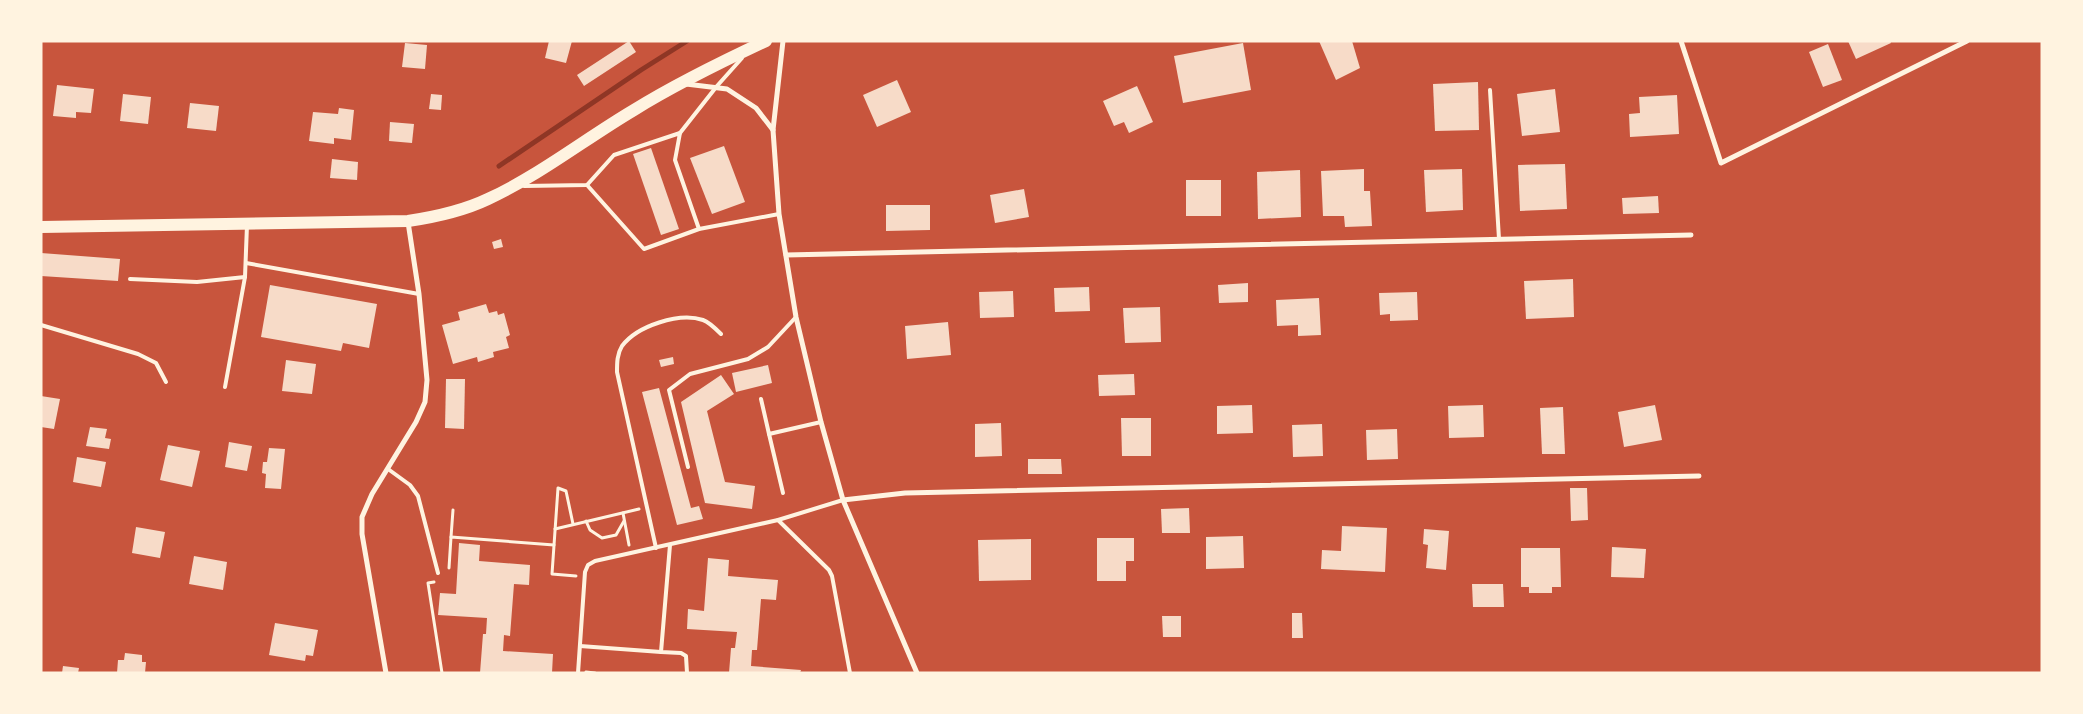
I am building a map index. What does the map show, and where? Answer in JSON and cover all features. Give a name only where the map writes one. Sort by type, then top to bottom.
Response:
[{"type":"main road","points":[[41,227],[408,221],[462,210],[515,186],[635,109],[766,41]]},
{"type":"street","points":[[783,41],[773,130],[779,214],[796,317],[821,422],[843,500],[917,673]]},
{"type":"street","points":[[1681,41],[1721,163],[1967,41]]},
{"type":"street","points":[[683,83],[727,89],[756,108],[773,130]]},
{"type":"street","points":[[386,673],[362,534],[362,517],[372,494],[416,422],[424,402],[427,380],[419,294],[408,221]]},
{"type":"street","points":[[786,255],[1691,235]]},
{"type":"street","points":[[843,500],[905,493],[1699,476]]},
{"type":"lane","points":[[699,229],[675,160],[680,134],[716,86],[751,48]]},
{"type":"lane","points":[[1490,90],[1499,239]]},
{"type":"lane","points":[[515,186],[587,185],[614,155],[680,134]]},
{"type":"lane","points":[[587,185],[644,249],[699,229],[779,214]]},
{"type":"lane","points":[[225,387],[245,276],[248,225]]},
{"type":"lane","points":[[246,263],[419,294]]},
{"type":"lane","points":[[130,279],[197,282],[245,276]]},
{"type":"lane","points":[[656,548],[616,361],[622,346],[638,333],[659,322],[682,317],[704,320],[722,334]]},
{"type":"lane","points":[[688,467],[669,390],[690,374],[748,359],[762,351],[796,317]]},
{"type":"lane","points":[[41,325],[138,354],[156,363],[166,382]]},
{"type":"lane","points":[[761,399],[783,493]]},
{"type":"lane","points":[[769,434],[821,422]]},
{"type":"lane","points":[[388,469],[410,486],[418,496],[438,573]]},
{"type":"lane","points":[[578,673],[584,577],[588,565],[595,561],[778,520],[843,500]]},
{"type":"lane","points":[[778,520],[829,570],[832,576],[850,673]]},
{"type":"lane","points":[[661,652],[670,544]]},
{"type":"lane","points":[[580,646],[681,653],[686,656],[687,673]]},
{"type":"path","points":[[573,524],[566,491],[558,488],[552,574],[584,577]]},
{"type":"path","points":[[555,529],[647,507]]},
{"type":"path","points":[[448,572],[453,510]]},
{"type":"path","points":[[623,513],[631,553]]},
{"type":"path","points":[[586,521],[590,530],[602,538],[616,535],[624,521]]},
{"type":"path","points":[[451,537],[554,545]]},
{"type":"path","points":[[440,581],[428,583],[442,673]]},
{"type":"building","points":[[549,41],[572,41],[566,63],[545,58]]},
{"type":"building","points":[[629,41],[636,52],[584,86],[577,75]]},
{"type":"building","points":[[1319,41],[1352,41],[1360,68],[1336,80]]},
{"type":"building","points":[[1848,41],[1890,41],[1891,43],[1856,59]]},
{"type":"building","points":[[405,43],[427,45],[425,69],[402,67]]},
{"type":"building","points":[[1243,43],[1251,90],[1183,103],[1174,56]]},
{"type":"building","points":[[1828,44],[1842,80],[1823,87],[1809,52]]},
{"type":"building","points":[[897,80],[911,112],[877,127],[863,95]]},
{"type":"building","points":[[1478,82],[1479,130],[1435,131],[1433,84]]},
{"type":"building","points":[[57,85],[94,89],[91,113],[76,112],[76,118],[53,116]]},
{"type":"building","points":[[1137,86],[1153,122],[1129,133],[1124,122],[1114,126],[1103,101]]},
{"type":"building","points":[[1555,89],[1560,132],[1522,136],[1517,94]]},
{"type":"building","points":[[123,94],[151,97],[148,124],[120,121]]},
{"type":"building","points":[[431,94],[442,95],[441,110],[429,109]]},
{"type":"building","points":[[1677,95],[1679,134],[1630,137],[1629,114],[1640,113],[1639,97]]},
{"type":"building","points":[[190,103],[219,106],[216,131],[187,128]]},
{"type":"building","points":[[339,108],[354,110],[351,140],[334,138],[334,144],[309,141],[313,112],[338,114]]},
{"type":"building","points":[[390,122],[414,124],[412,143],[389,141]]},
{"type":"building","points":[[724,146],[745,202],[712,214],[690,158]]},
{"type":"building","points":[[651,148],[679,229],[661,235],[633,154]]},
{"type":"building","points":[[332,159],[358,162],[357,180],[330,178]]},
{"type":"building","points":[[1565,164],[1567,209],[1520,211],[1518,165]]},
{"type":"building","points":[[1364,169],[1364,191],[1370,191],[1372,226],[1345,227],[1344,216],[1323,216],[1321,171]]},
{"type":"building","points":[[1462,169],[1463,210],[1426,212],[1424,170]]},
{"type":"building","points":[[1300,170],[1301,217],[1258,219],[1257,172]]},
{"type":"building","points":[[1186,180],[1221,180],[1221,216],[1186,216]]},
{"type":"building","points":[[1024,189],[1029,217],[995,223],[990,195]]},
{"type":"building","points":[[1658,196],[1659,213],[1623,214],[1622,198]]},
{"type":"building","points":[[886,205],[930,205],[930,230],[886,231]]},
{"type":"building","points":[[501,239],[503,247],[494,249],[492,242]]},
{"type":"building","points":[[41,253],[120,259],[118,281],[41,276]]},
{"type":"building","points":[[1573,279],[1574,317],[1526,319],[1524,281]]},
{"type":"building","points":[[1248,283],[1248,302],[1219,303],[1218,285]]},
{"type":"building","points":[[270,285],[377,304],[369,348],[343,343],[341,351],[261,337]]},
{"type":"building","points":[[1089,287],[1090,311],[1055,312],[1054,288]]},
{"type":"building","points":[[1013,291],[1014,317],[980,318],[979,292]]},
{"type":"building","points":[[1417,292],[1418,320],[1390,321],[1390,314],[1380,315],[1379,293]]},
{"type":"building","points":[[1319,298],[1321,335],[1298,336],[1298,325],[1277,326],[1276,300]]},
{"type":"building","points":[[486,304],[489,313],[497,311],[498,315],[504,313],[510,335],[506,337],[509,348],[493,352],[494,357],[478,362],[477,357],[453,364],[442,325],[460,320],[458,312]]},
{"type":"building","points":[[1160,307],[1161,342],[1125,343],[1123,308]]},
{"type":"building","points":[[948,322],[951,355],[907,359],[905,326]]},
{"type":"building","points":[[673,357],[674,364],[661,367],[659,360]]},
{"type":"building","points":[[286,360],[316,364],[312,394],[282,391]]},
{"type":"building","points":[[768,365],[772,383],[736,392],[732,373]]},
{"type":"building","points":[[1134,374],[1135,395],[1099,396],[1098,375]]},
{"type":"building","points":[[721,375],[734,394],[707,411],[725,482],[755,486],[752,509],[705,503],[681,402]]},
{"type":"building","points":[[446,379],[465,379],[464,429],[445,428]]},
{"type":"building","points":[[659,388],[691,508],[699,506],[703,519],[677,525],[642,392]]},
{"type":"building","points":[[41,396],[60,399],[54,429],[41,427]]},
{"type":"building","points":[[1252,405],[1253,433],[1217,434],[1217,406]]},
{"type":"building","points":[[1483,405],[1484,437],[1449,438],[1448,406]]},
{"type":"building","points":[[1655,405],[1662,440],[1624,447],[1618,412]]},
{"type":"building","points":[[1563,407],[1565,454],[1542,454],[1540,408]]},
{"type":"building","points":[[1121,418],[1151,418],[1151,456],[1122,456]]},
{"type":"building","points":[[1001,423],[1002,456],[975,457],[975,424]]},
{"type":"building","points":[[1322,424],[1323,456],[1293,457],[1292,425]]},
{"type":"building","points":[[90,427],[107,429],[105,438],[111,439],[109,449],[86,446]]},
{"type":"building","points":[[1397,429],[1398,459],[1367,460],[1366,430]]},
{"type":"building","points":[[229,442],[252,446],[247,471],[225,467]]},
{"type":"building","points":[[168,445],[200,451],[192,487],[160,480]]},
{"type":"building","points":[[269,448],[285,449],[281,489],[265,488],[266,474],[262,473],[263,462],[267,462]]},
{"type":"building","points":[[77,457],[106,462],[101,487],[73,482]]},
{"type":"building","points":[[1028,459],[1061,459],[1062,474],[1028,474]]},
{"type":"building","points":[[1570,488],[1587,488],[1588,520],[1571,521]]},
{"type":"building","points":[[1189,508],[1190,533],[1162,533],[1161,509]]},
{"type":"building","points":[[1342,526],[1387,528],[1385,572],[1321,569],[1322,550],[1341,551]]},
{"type":"building","points":[[136,527],[165,532],[160,558],[132,553]]},
{"type":"building","points":[[1424,529],[1449,531],[1446,570],[1426,568],[1428,545],[1423,544]]},
{"type":"building","points":[[1243,536],[1244,568],[1206,569],[1206,537]]},
{"type":"building","points":[[1097,538],[1134,538],[1134,561],[1126,561],[1126,581],[1097,581]]},
{"type":"building","points":[[1031,539],[1031,580],[979,581],[978,540]]},
{"type":"building","points":[[459,543],[480,545],[479,561],[530,565],[529,585],[514,584],[510,636],[504,635],[503,651],[553,654],[552,673],[480,673],[483,634],[486,634],[487,618],[438,615],[440,593],[456,594]]},
{"type":"building","points":[[1612,547],[1646,549],[1644,578],[1611,577]]},
{"type":"building","points":[[1521,548],[1560,548],[1561,587],[1552,587],[1552,593],[1529,593],[1529,587],[1521,587]]},
{"type":"building","points":[[194,556],[227,562],[223,590],[189,584]]},
{"type":"building","points":[[708,558],[729,560],[728,576],[778,580],[776,600],[761,599],[757,650],[752,650],[751,666],[801,670],[800,673],[729,673],[731,648],[735,648],[737,632],[687,629],[688,609],[704,611]]},
{"type":"building","points":[[1472,584],[1503,584],[1504,607],[1473,607]]},
{"type":"building","points":[[1292,613],[1302,613],[1303,638],[1292,638]]},
{"type":"building","points":[[1162,616],[1181,616],[1181,637],[1163,637]]},
{"type":"building","points":[[275,623],[318,630],[313,656],[306,655],[305,661],[269,655]]},
{"type":"building","points":[[125,653],[142,655],[142,662],[146,662],[145,673],[117,673],[118,660],[124,660]]},
{"type":"building","points":[[63,666],[79,668],[78,673],[62,673]]},
{"type":"waterway","points":[[499,166],[687,41]]}]
